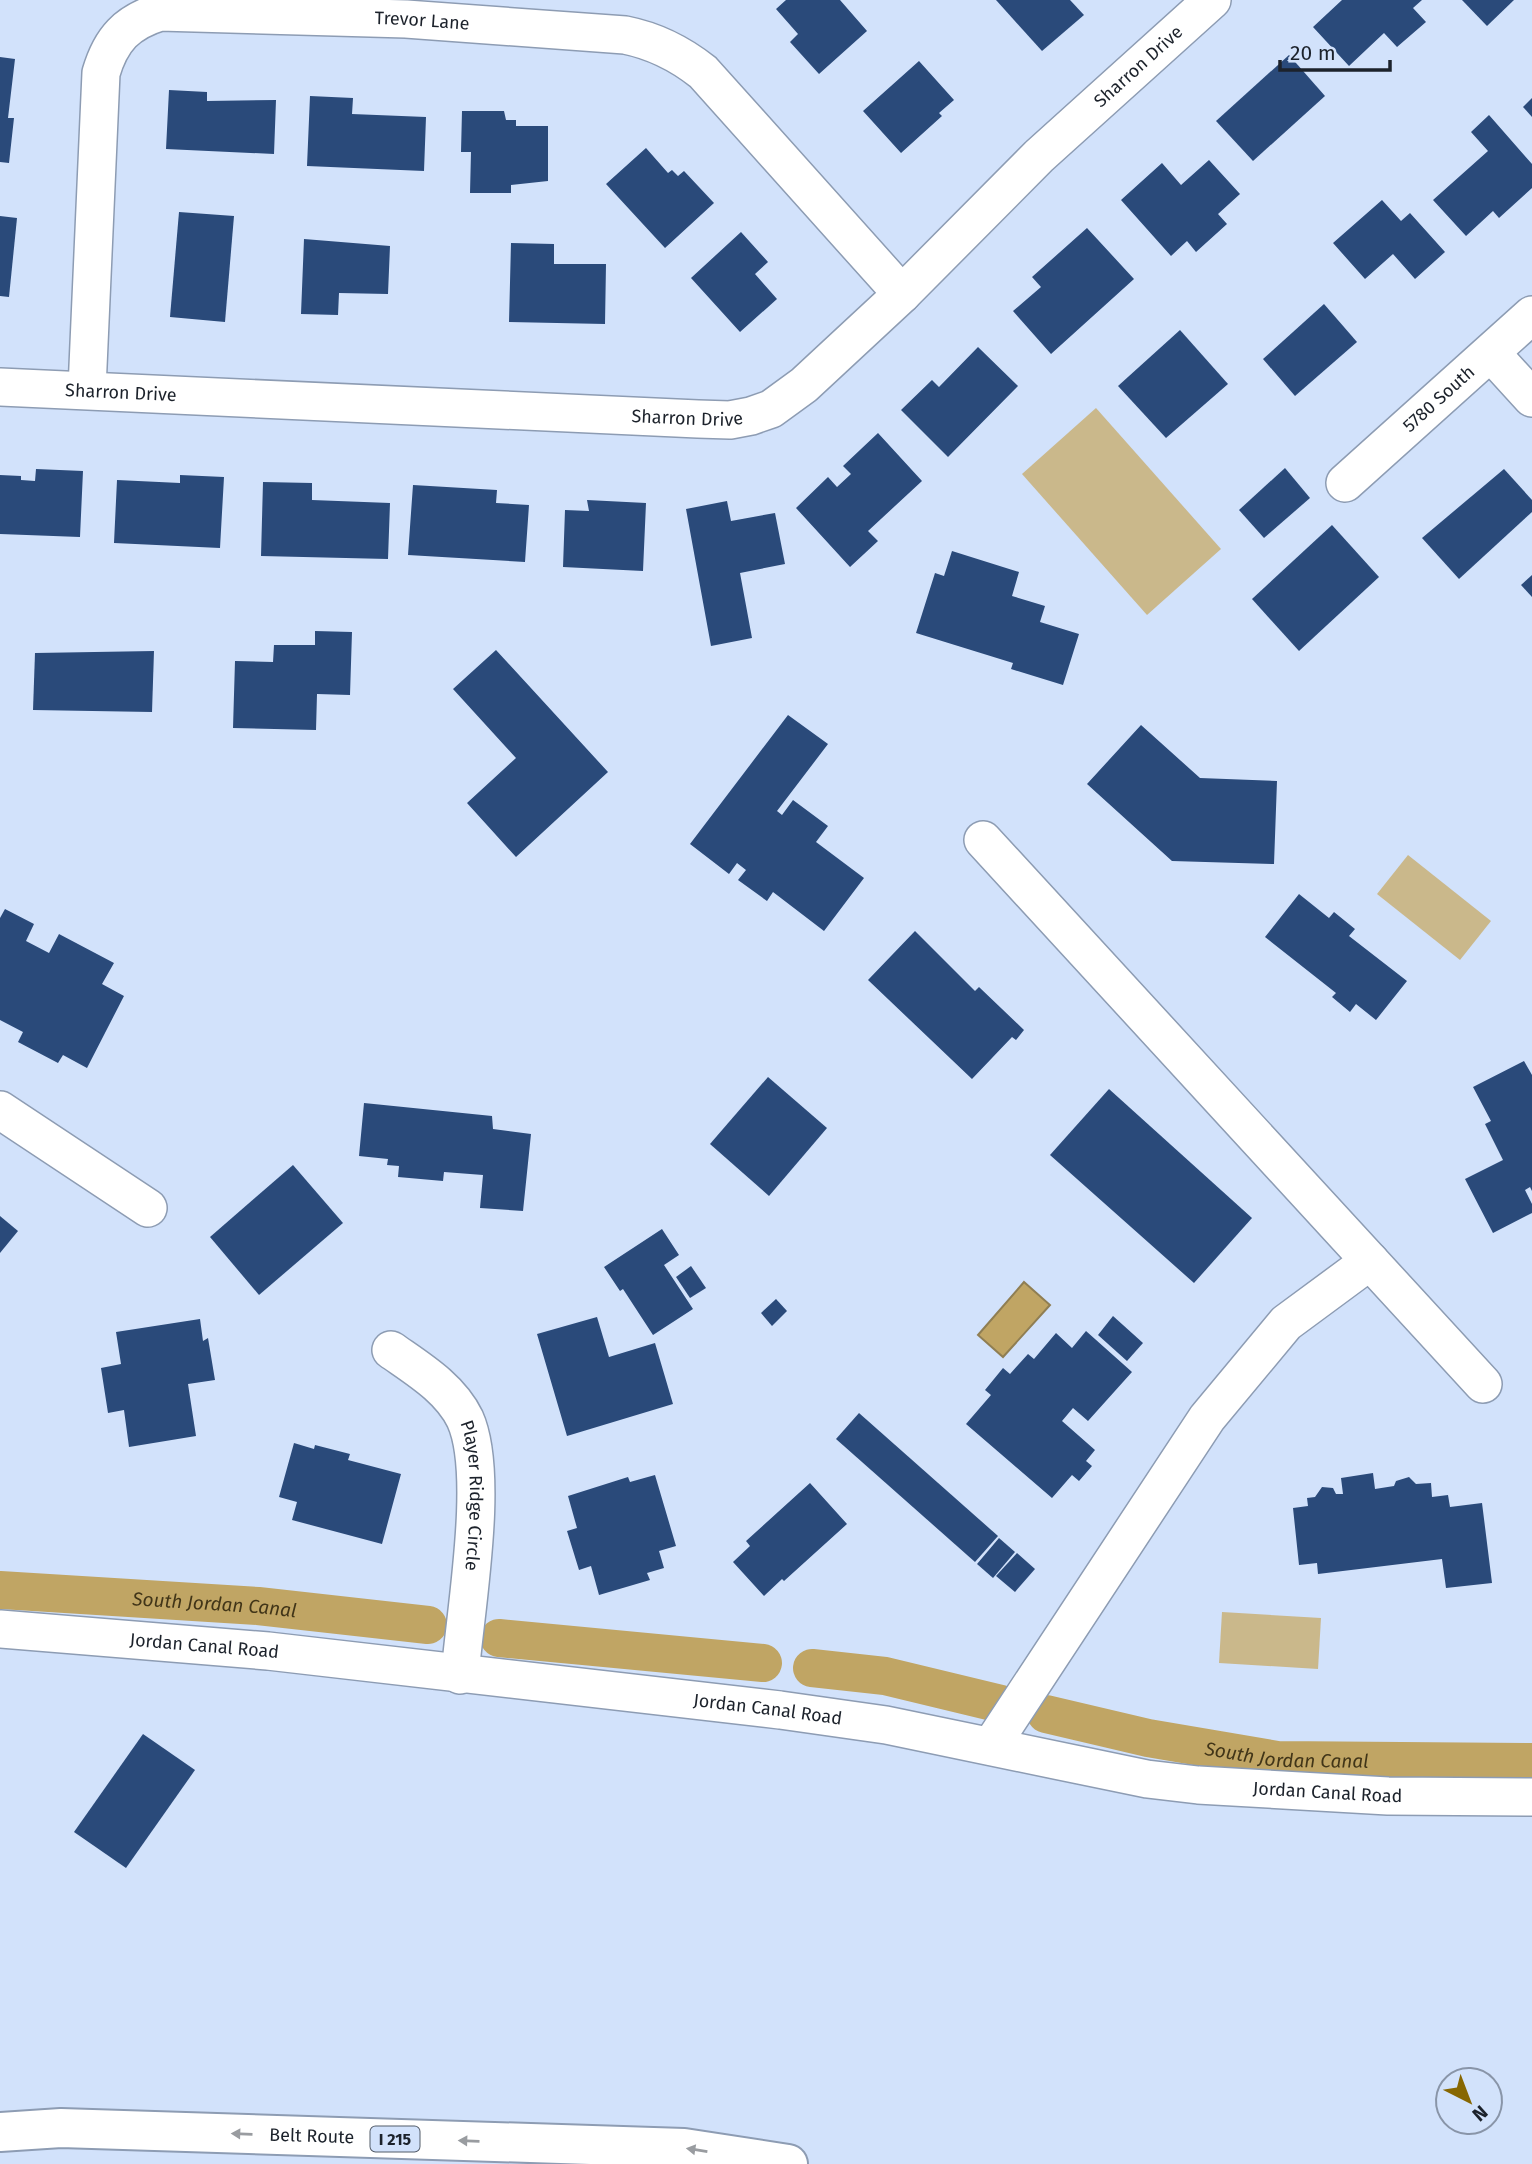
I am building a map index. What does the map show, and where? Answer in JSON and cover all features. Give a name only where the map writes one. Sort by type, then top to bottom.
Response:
[{"type":"highway","name":"Belt Route","points":[[0,2132],[61,2128],[684,2148],[788,2164]]},
{"type":"street","name":"Sharron Drive","points":[[0,387],[730,420],[771,409],[788,397],[902,294],[1039,156],[1198,4]]},
{"type":"street","name":"Trevor Lane","points":[[86,389],[101,73],[107,50],[120,32],[139,18],[160,12],[407,9],[625,35],[666,47],[703,72],[902,294]]},
{"type":"street","name":"5780 South","points":[[1345,483],[1532,315]]},
{"type":"street","points":[[1491,352],[1532,398]]},
{"type":"street","points":[[983,840],[1483,1384]]},
{"type":"street","points":[[0,1110],[148,1208]]},
{"type":"street","points":[[991,1746],[1207,1418],[1286,1323],[1370,1261]]},
{"type":"street","name":"Player Ridge Circle","points":[[391,1350],[429,1376],[448,1396],[464,1418],[473,1445],[477,1484],[460,1675]]},
{"type":"street","name":"Jordan Canal Road","points":[[0,1629],[268,1651],[780,1710],[886,1726],[1147,1779],[1198,1785],[1388,1796],[1532,1797]]},
{"type":"shaded area","points":[[1096,408],[1221,549],[1147,615],[1022,474]]},
{"type":"shaded area","points":[[1408,855],[1491,921],[1460,960],[1377,894]]},
{"type":"shaded area","points":[[1024,1282],[1050,1305],[1003,1357],[978,1335]]},
{"type":"shaded area","points":[[1222,1612],[1321,1618],[1318,1669],[1219,1663]]},
{"type":"building","points":[[786,0],[840,0],[867,31],[819,74],[790,42],[798,34],[776,9]]},
{"type":"building","points":[[996,0],[1070,0],[1084,15],[1042,51]]},
{"type":"building","points":[[1342,0],[1422,0],[1413,8],[1426,22],[1397,47],[1384,33],[1349,66],[1313,27]]},
{"type":"building","points":[[1462,0],[1514,0],[1487,26]]},
{"type":"building","points":[[1289,55],[1325,96],[1253,161],[1216,121]]},
{"type":"building","points":[[0,57],[15,59],[8,118],[14,118],[9,163],[0,162]]},
{"type":"building","points":[[919,61],[954,100],[939,113],[942,116],[901,153],[863,111]]},
{"type":"building","points":[[169,90],[207,92],[207,101],[276,100],[274,154],[166,149]]},
{"type":"building","points":[[310,96],[353,98],[352,114],[426,117],[424,171],[307,166]]},
{"type":"building","points":[[1532,98],[1532,117],[1523,107]]},
{"type":"building","points":[[462,111],[504,111],[506,120],[516,120],[516,126],[548,126],[548,181],[511,185],[511,193],[470,193],[471,152],[461,152]]},
{"type":"building","points":[[1489,115],[1532,164],[1532,188],[1499,218],[1493,211],[1466,236],[1433,200],[1488,151],[1471,132]]},
{"type":"building","points":[[646,148],[668,173],[672,170],[678,176],[684,171],[714,203],[665,248],[606,184]]},
{"type":"building","points":[[1209,160],[1240,194],[1218,214],[1227,224],[1196,252],[1187,241],[1171,256],[1121,200],[1162,163],[1181,185]]},
{"type":"building","points":[[1382,200],[1401,221],[1410,213],[1445,252],[1415,279],[1393,254],[1365,279],[1333,243]]},
{"type":"building","points":[[179,212],[234,216],[225,322],[170,317]]},
{"type":"building","points":[[0,216],[17,218],[9,297],[0,296]]},
{"type":"building","points":[[1087,228],[1134,279],[1051,354],[1013,311],[1041,287],[1032,277]]},
{"type":"building","points":[[741,232],[768,262],[755,274],[777,299],[740,332],[691,278]]},
{"type":"building","points":[[304,239],[390,246],[388,294],[339,293],[338,315],[301,314]]},
{"type":"building","points":[[511,243],[554,244],[554,264],[606,264],[605,324],[509,322]]},
{"type":"building","points":[[1324,304],[1357,342],[1295,396],[1263,359]]},
{"type":"building","points":[[1180,330],[1228,384],[1166,438],[1118,386]]},
{"type":"building","points":[[978,347],[1018,386],[948,457],[901,410],[932,380],[939,387]]},
{"type":"building","points":[[878,433],[922,481],[868,531],[878,541],[850,567],[796,508],[828,477],[837,487],[851,474],[843,466]]},
{"type":"building","points":[[1285,468],[1310,498],[1264,538],[1239,510]]},
{"type":"building","points":[[36,469],[83,471],[80,537],[0,534],[0,475],[21,476],[21,480],[35,481]]},
{"type":"building","points":[[1504,469],[1532,500],[1532,512],[1459,579],[1422,538]]},
{"type":"building","points":[[180,475],[224,477],[220,548],[114,543],[117,480],[180,483]]},
{"type":"building","points":[[263,482],[312,483],[312,500],[390,503],[388,559],[261,556]]},
{"type":"building","points":[[413,485],[497,490],[496,503],[529,505],[525,562],[408,555]]},
{"type":"building","points":[[587,500],[646,503],[643,571],[563,567],[565,510],[589,511]]},
{"type":"building","points":[[727,501],[731,521],[775,513],[785,564],[740,573],[752,638],[711,646],[686,509]]},
{"type":"building","points":[[1332,525],[1379,577],[1299,651],[1252,599]]},
{"type":"building","points":[[952,551],[1019,572],[1012,596],[1045,606],[1040,622],[1079,634],[1063,685],[1011,669],[1013,663],[916,633],[935,573],[944,576]]},
{"type":"building","points":[[1532,575],[1532,597],[1521,585]]},
{"type":"building","points":[[315,631],[352,632],[350,695],[317,694],[316,730],[233,728],[235,661],[273,662],[274,645],[315,645]]},
{"type":"building","points":[[496,650],[608,772],[516,857],[467,803],[516,758],[453,689]]},
{"type":"building","points":[[154,651],[152,712],[33,710],[35,653]]},
{"type":"building","points":[[788,715],[828,744],[777,811],[782,815],[793,800],[828,826],[816,842],[864,878],[824,931],[773,892],[767,901],[738,880],[746,870],[737,863],[729,874],[690,844]]},
{"type":"building","points":[[1141,725],[1200,778],[1277,781],[1274,864],[1172,861],[1087,784]]},
{"type":"building","points":[[1299,894],[1329,918],[1334,912],[1355,929],[1349,936],[1407,981],[1376,1020],[1356,1004],[1350,1012],[1332,997],[1336,993],[1265,937]]},
{"type":"building","points":[[5,909],[34,924],[26,941],[49,953],[59,934],[114,963],[102,984],[124,996],[87,1068],[63,1055],[58,1063],[18,1042],[23,1032],[0,1020],[0,918]]},
{"type":"building","points":[[915,931],[975,991],[979,987],[1024,1030],[1016,1040],[1012,1037],[972,1079],[868,980]]},
{"type":"building","points":[[1524,1061],[1532,1075],[1532,1191],[1530,1187],[1525,1190],[1532,1204],[1532,1213],[1493,1233],[1465,1179],[1503,1160],[1485,1124],[1491,1121],[1473,1087]]},
{"type":"building","points":[[768,1077],[827,1128],[769,1196],[710,1144]]},
{"type":"building","points":[[1109,1089],[1252,1218],[1194,1283],[1050,1155]]},
{"type":"building","points":[[364,1103],[492,1116],[493,1129],[531,1134],[523,1211],[480,1208],[483,1175],[444,1172],[443,1181],[398,1177],[399,1166],[387,1165],[388,1159],[359,1156]]},
{"type":"building","points":[[293,1165],[343,1223],[259,1295],[210,1237]]},
{"type":"building","points":[[0,1216],[18,1231],[0,1253]]},
{"type":"building","points":[[662,1229],[679,1255],[664,1265],[693,1309],[653,1335],[623,1289],[620,1291],[604,1267]]},
{"type":"building","points":[[691,1266],[706,1288],[690,1298],[676,1277]]},
{"type":"building","points":[[776,1299],[787,1311],[772,1326],[761,1313]]},
{"type":"building","points":[[1113,1316],[1143,1343],[1127,1361],[1098,1335]]},
{"type":"building","points":[[597,1317],[609,1357],[655,1343],[673,1404],[567,1436],[537,1334]]},
{"type":"building","points":[[200,1319],[203,1341],[208,1338],[215,1380],[188,1384],[196,1436],[129,1447],[124,1410],[108,1413],[101,1368],[121,1364],[116,1332]]},
{"type":"building","points":[[1086,1331],[1132,1372],[1088,1421],[1073,1408],[1062,1421],[1095,1450],[1086,1461],[1092,1466],[1079,1481],[1072,1475],[1052,1498],[966,1424],[991,1395],[985,1390],[1003,1368],[1010,1374],[1028,1354],[1034,1359],[1056,1333],[1072,1348]]},
{"type":"building","points":[[859,1413],[998,1536],[975,1562],[836,1439]]},
{"type":"building","points":[[294,1443],[350,1454],[348,1460],[401,1474],[382,1544],[292,1520],[297,1502],[279,1497]]},
{"type":"building","points":[[1373,1473],[1375,1489],[1394,1486],[1396,1481],[1409,1477],[1416,1484],[1431,1483],[1432,1497],[1448,1495],[1450,1507],[1482,1503],[1492,1583],[1446,1588],[1442,1559],[1318,1574],[1317,1563],[1299,1565],[1293,1508],[1308,1506],[1307,1498],[1315,1497],[1322,1487],[1333,1488],[1336,1494],[1343,1494],[1341,1478]]},
{"type":"building","points":[[655,1475],[676,1546],[659,1551],[664,1568],[647,1573],[650,1580],[599,1595],[591,1566],[579,1570],[567,1531],[577,1528],[568,1496],[628,1477],[630,1482]]},
{"type":"building","points":[[810,1483],[847,1524],[764,1596],[733,1562],[750,1546],[746,1541]]},
{"type":"building","points":[[999,1538],[1015,1552],[993,1578],[977,1564]]},
{"type":"building","points":[[1017,1553],[1035,1569],[1015,1592],[996,1576]]},
{"type":"building","points":[[143,1734],[195,1770],[126,1868],[74,1832]]},
{"type":"waterway","name":"South Jordan Canal","points":[[0,1590],[258,1606],[428,1625]]},
{"type":"waterway","name":"South Jordan Canal","points":[[499,1638],[763,1663]]},
{"type":"waterway","name":"South Jordan Canal","points":[[812,1668],[885,1676],[1001,1704]]},
{"type":"waterway","name":"South Jordan Canal","points":[[1046,1714],[1148,1738],[1277,1760],[1532,1762]]}]
